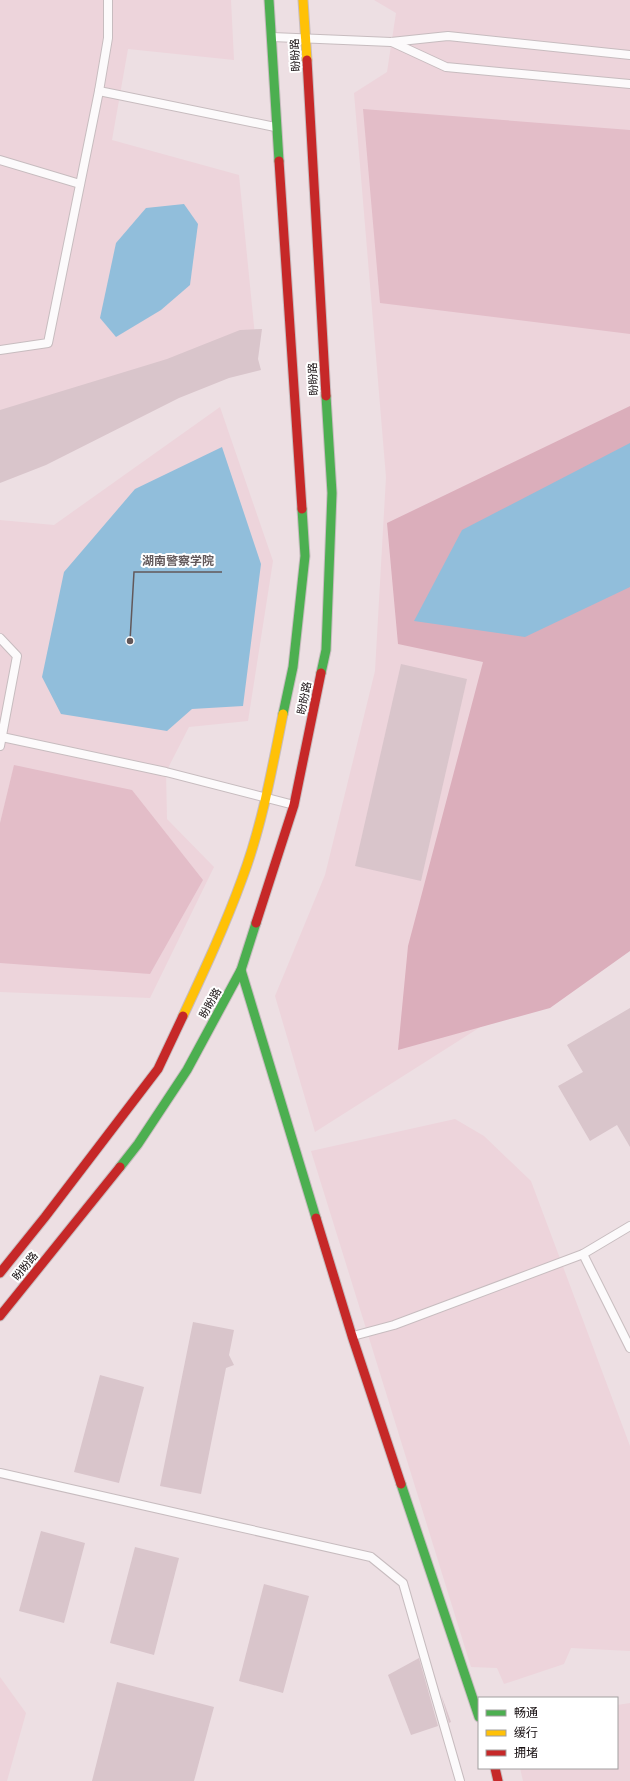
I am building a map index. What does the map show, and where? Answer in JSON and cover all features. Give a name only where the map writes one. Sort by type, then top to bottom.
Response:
[{"type":"main road","name":"盼盼路","points":[[0,1273],[46,1217],[158,1069],[217,945],[243,878],[266,799],[293,667],[305,556],[276,127],[269,0]]},
{"type":"main road","name":"盼盼路","points":[[0,1316],[138,1144],[187,1070],[241,970],[294,805],[326,650],[332,493],[304,0]]},
{"type":"main road","points":[[241,970],[352,1336],[478,1714]]},
{"type":"main road","points":[[494,1769],[498,1781]]},
{"type":"lane","points":[[0,350],[48,343],[99,91],[108,38],[108,0]]},
{"type":"lane","points":[[271,38],[391,42],[448,36],[630,55]]},
{"type":"lane","points":[[391,42],[446,66],[630,84]]},
{"type":"lane","points":[[99,91],[276,127]]},
{"type":"lane","points":[[0,160],[80,184]]},
{"type":"lane","points":[[0,638],[17,656],[0,746]]},
{"type":"lane","points":[[2,737],[166,772],[294,805]]},
{"type":"lane","points":[[352,1336],[394,1325],[583,1254],[630,1226]]},
{"type":"lane","points":[[583,1254],[630,1348]]},
{"type":"lane","points":[[0,1473],[372,1557],[403,1583],[460,1781]]},
{"type":"shaded area","points":[[0,0],[231,0],[234,60],[128,49],[112,140],[239,175],[255,336],[0,417]]},
{"type":"shaded area","points":[[374,0],[630,0],[630,932],[315,1132],[275,996],[325,875],[375,671],[386,477],[354,93],[387,72],[396,13]]},
{"type":"shaded area","points":[[363,109],[630,130],[630,334],[380,303]]},
{"type":"shaded area","points":[[630,406],[630,951],[550,1008],[398,1050],[408,946],[483,662],[398,644],[387,523]]},
{"type":"shaded area","points":[[220,407],[273,561],[248,721],[189,727],[166,772],[167,819],[214,867],[150,998],[0,992],[0,520],[54,525]]},
{"type":"shaded area","points":[[14,765],[132,790],[203,880],[150,974],[0,963],[0,823]]},
{"type":"shaded area","points":[[455,1119],[484,1136],[531,1181],[630,1446],[630,1651],[571,1648],[564,1664],[504,1684],[497,1668],[471,1667],[311,1151]]},
{"type":"shaded area","points":[[0,1677],[26,1713],[7,1781],[0,1781]]},
{"type":"shaded area","points":[[630,1703],[630,1781],[523,1781],[520,1769],[618,1769],[618,1705]]},
{"type":"water","points":[[184,204],[198,224],[190,285],[161,310],[116,337],[100,318],[116,243],[146,208]]},
{"type":"water","points":[[630,443],[630,587],[525,637],[414,621],[462,530]]},
{"type":"water","points":[[222,447],[261,564],[243,706],[192,709],[167,731],[61,714],[42,677],[64,572],[135,489]]},
{"type":"building","points":[[262,329],[258,359],[261,370],[229,378],[179,398],[46,465],[0,483],[0,410],[167,359],[240,330]]},
{"type":"building","points":[[401,664],[467,679],[421,881],[355,866]]},
{"type":"building","points":[[630,1008],[630,1147],[617,1125],[590,1141],[558,1086],[583,1072],[567,1045]]},
{"type":"building","points":[[193,1322],[234,1330],[229,1355],[234,1365],[226,1368],[201,1494],[160,1486]]},
{"type":"building","points":[[100,1375],[144,1387],[119,1483],[74,1472]]},
{"type":"building","points":[[41,1531],[85,1543],[64,1623],[19,1611]]},
{"type":"building","points":[[135,1547],[179,1558],[154,1655],[110,1643]]},
{"type":"building","points":[[264,1584],[309,1596],[283,1693],[239,1681]]},
{"type":"building","points":[[419,1658],[438,1726],[411,1735],[388,1675]]},
{"type":"building","points":[[117,1682],[214,1707],[194,1781],[92,1781]]},
{"type":"building","points":[[441,1694],[451,1722],[449,1723]]},
{"type":"traffic: fast","points":[[269,0],[279,161]]},
{"type":"traffic: fast","points":[[321,673],[326,650],[332,493],[326,396]]},
{"type":"traffic: fast","points":[[283,714],[293,667],[305,556],[302,509]]},
{"type":"traffic: fast","points":[[120,1167],[138,1144],[187,1070],[241,970],[256,923]]},
{"type":"traffic: fast","points":[[241,970],[316,1218]]},
{"type":"traffic: fast","points":[[401,1484],[478,1714]]},
{"type":"traffic: slow","points":[[303,0],[307,60]]},
{"type":"traffic: slow","points":[[183,1016],[221,931],[249,859],[266,797],[283,714]]},
{"type":"traffic: jam","points":[[307,60],[326,396]]},
{"type":"traffic: jam","points":[[279,161],[302,509]]},
{"type":"traffic: jam","points":[[256,923],[294,805],[321,673]]},
{"type":"traffic: jam","points":[[0,1273],[45,1217],[158,1069],[183,1016]]},
{"type":"traffic: jam","points":[[0,1316],[120,1167]]},
{"type":"traffic: jam","points":[[316,1218],[352,1336],[401,1484]]},
{"type":"traffic: jam","points":[[495,1769],[498,1781]]},
{"type":"place","name":"湖南警察学院","points":[[130,641]]}]
